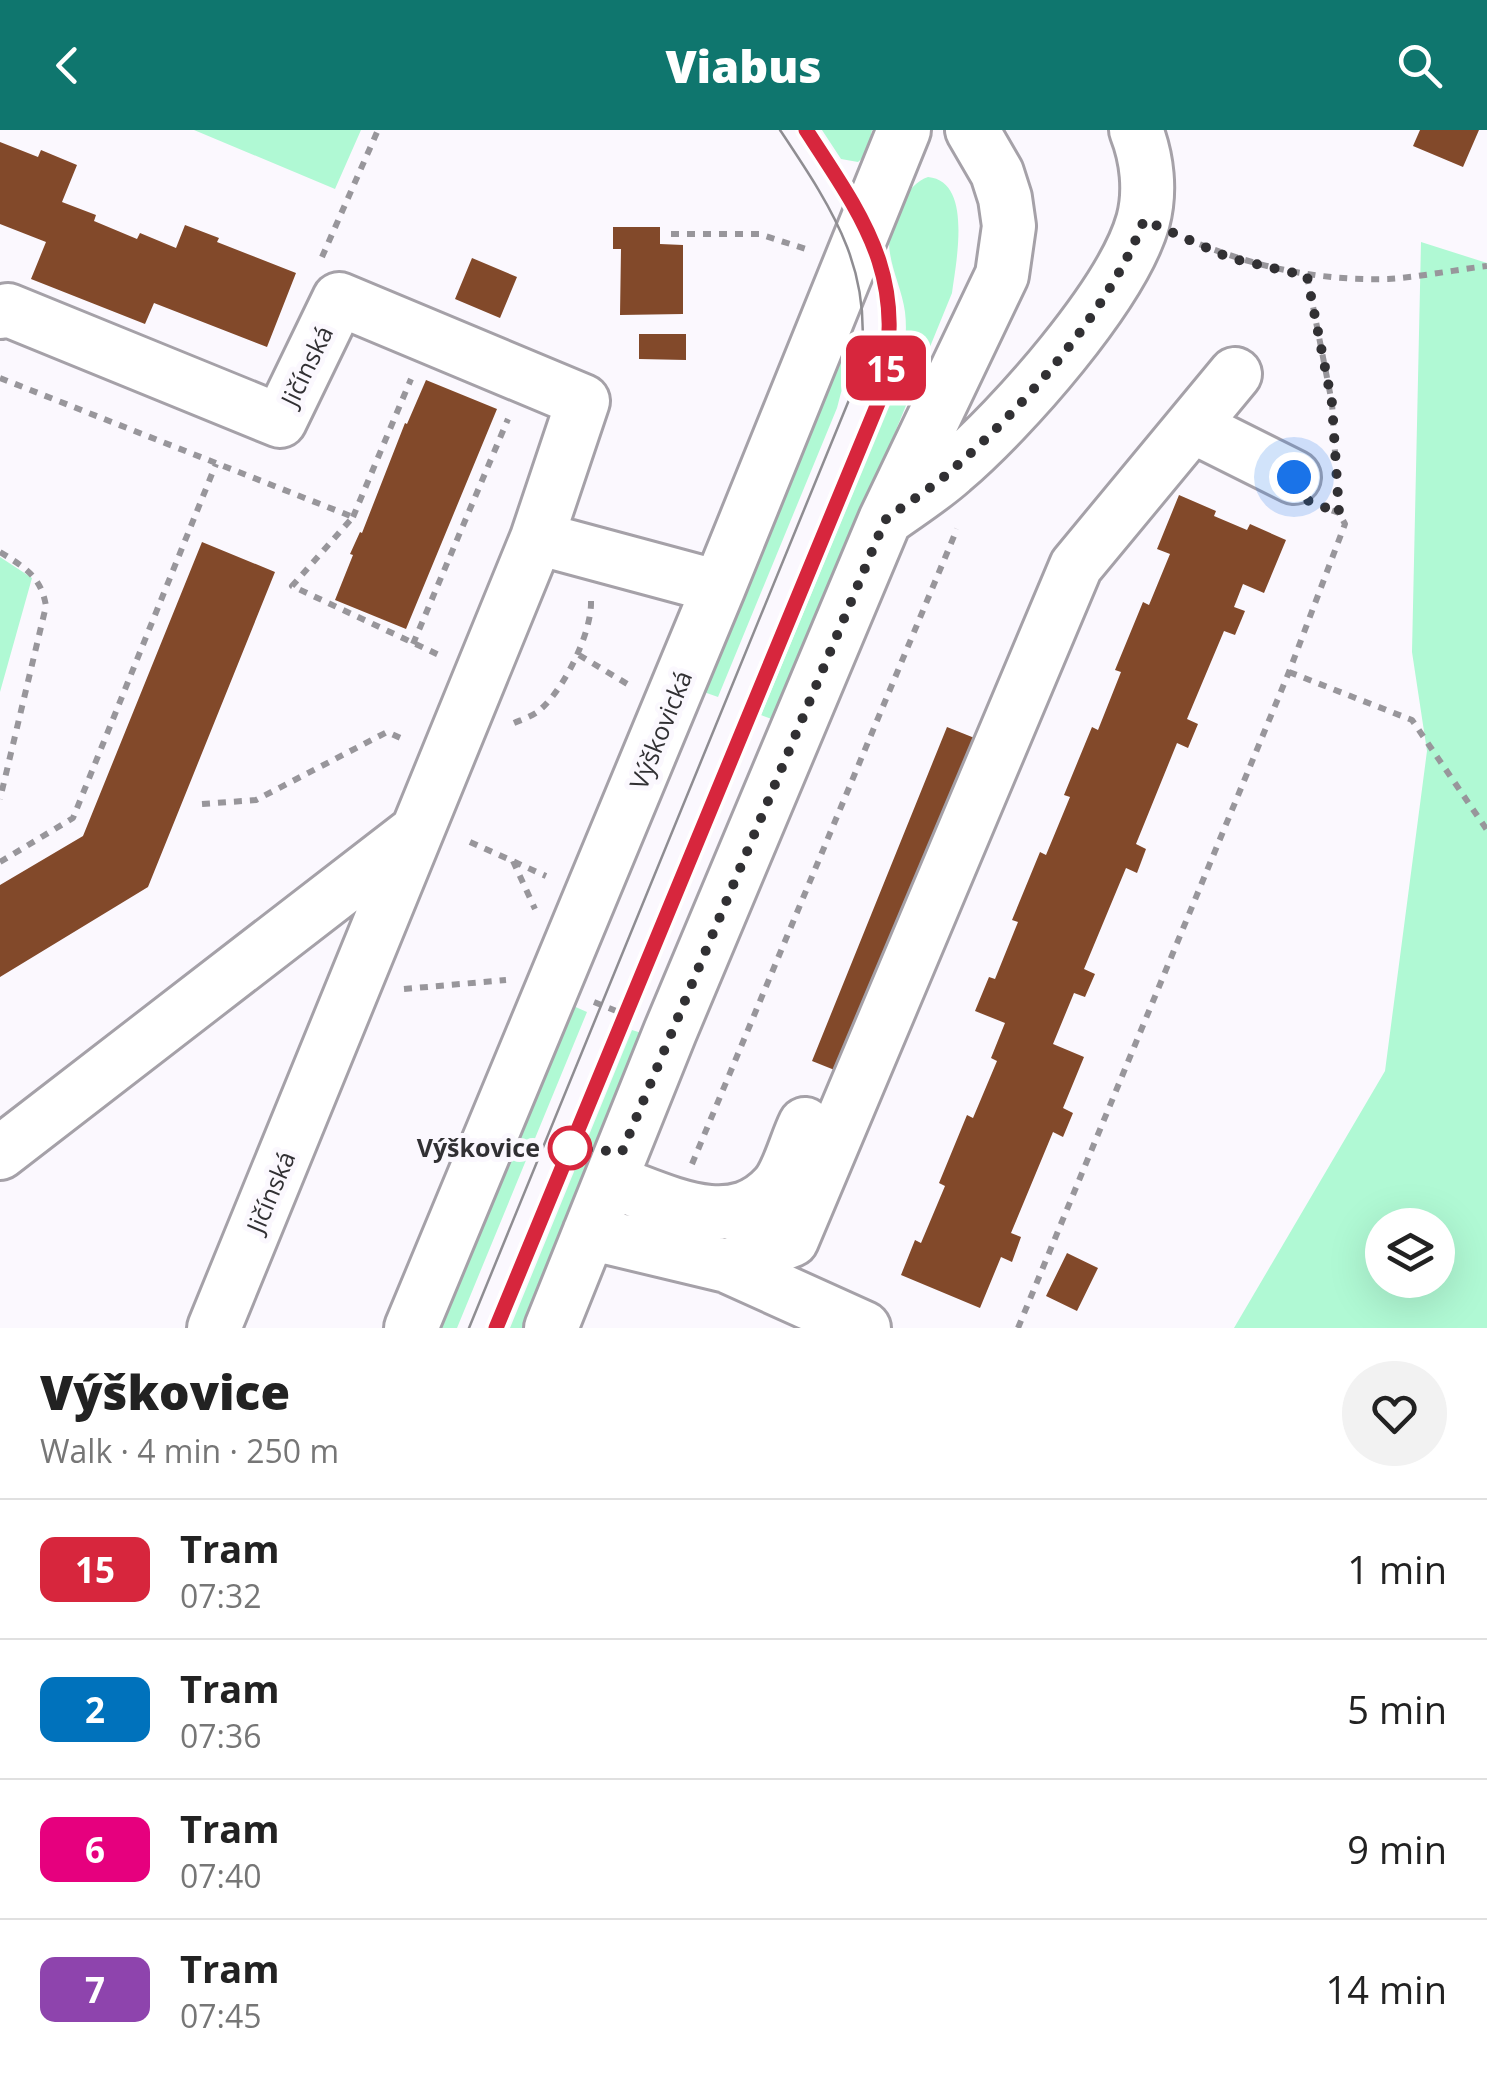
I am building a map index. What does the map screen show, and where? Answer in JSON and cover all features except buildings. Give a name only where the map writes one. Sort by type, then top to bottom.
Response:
[{"type":"street","name":"Výškovická","points":[[411,1328],[720,588],[904,130]]},
{"type":"street","points":[[551,1328],[670,1032],[885,520],[1002,275],[1009,226],[1001,186],[998,173],[972,130]]},
{"type":"street","points":[[885,520],[952,470],[1006,416],[1058,358],[1104,296],[1144,220],[1146,165],[1136,130]]},
{"type":"street","name":"Jičínská","points":[[0,312],[8,310],[280,421],[339,299],[583,401],[536,538],[456,741],[414,833],[353,994],[214,1328]]},
{"type":"street","points":[[727,1266],[792,1240],[1076,566],[1235,374]]},
{"type":"street","points":[[1194,427],[1323,477]]},
{"type":"street","points":[[536,538],[720,588]]},
{"type":"street","name":"Jičínská","points":[[0,1153],[414,833]]},
{"type":"street","points":[[610,1182],[708,1214],[742,1212],[777,1186],[824,1081]]},
{"type":"street","points":[[589,1233],[727,1266],[864,1328]]},
{"type":"path","points":[[1144,220],[1230,258],[1307,276],[1388,279],[1487,266]]},
{"type":"path","points":[[671,234],[759,234],[815,252]]},
{"type":"path","points":[[1018,1328],[1289,672],[1345,524],[1323,477],[1332,403],[1307,276]]},
{"type":"path","points":[[416,366],[353,517],[292,586],[482,672]]},
{"type":"path","points":[[0,378],[353,517]]},
{"type":"path","points":[[413,644],[513,407]]},
{"type":"path","points":[[0,862],[73,818],[216,464]]},
{"type":"path","points":[[1323,477],[1292,494],[1339,513]]},
{"type":"path","points":[[676,1204],[963,515]]},
{"type":"path","points":[[0,552],[38,580],[46,606],[0,799]]},
{"type":"path","points":[[202,804],[256,800],[387,732],[456,741],[509,726],[542,710],[578,655],[592,615],[588,552]]},
{"type":"path","points":[[578,655],[643,692]]},
{"type":"path","points":[[1289,672],[1412,720],[1487,830]]},
{"type":"path","points":[[470,842],[548,877]]},
{"type":"path","points":[[513,860],[540,920]]},
{"type":"green space","points":[[194,130],[361,130],[335,189]]},
{"type":"green space","points":[[822,130],[872,130],[867,154],[858,162],[841,159]]},
{"type":"green space","points":[[928,177],[942,182],[956,207],[958,244],[952,293],[777,721],[761,715],[899,383],[906,321],[891,259],[890,233],[906,195]]},
{"type":"green space","points":[[1421,242],[1487,263],[1487,1328],[1234,1328],[1385,1071],[1427,751],[1412,652]]},
{"type":"green space","points":[[851,329],[849,362],[837,408],[718,697],[701,691]]},
{"type":"green space","points":[[0,557],[32,578],[0,692]]},
{"type":"green space","points":[[571,1005],[587,1012],[457,1328],[438,1328]]},
{"type":"green space","points":[[632,1030],[648,1035],[528,1328],[510,1328]]},
{"type":"tram line","points":[[469,1328],[858,378],[862,308],[847,246],[818,189],[780,130]]},
{"type":"tram line","points":[[496,1328],[879,401],[887,359],[886,287],[865,226],[806,130]]},
{"type":"tram line","name":"15","points":[[496,1328],[879,401],[890,328],[878,256],[861,214],[806,130]]},
{"type":"place","name":"Výškovice","points":[[570,1148]]},
{"type":"route","points":[[570,1148],[622,1152],[885,520],[952,470],[1058,358],[1104,296],[1144,220],[1230,258],[1307,276],[1332,403],[1339,513],[1292,494],[1294,477]]}]
